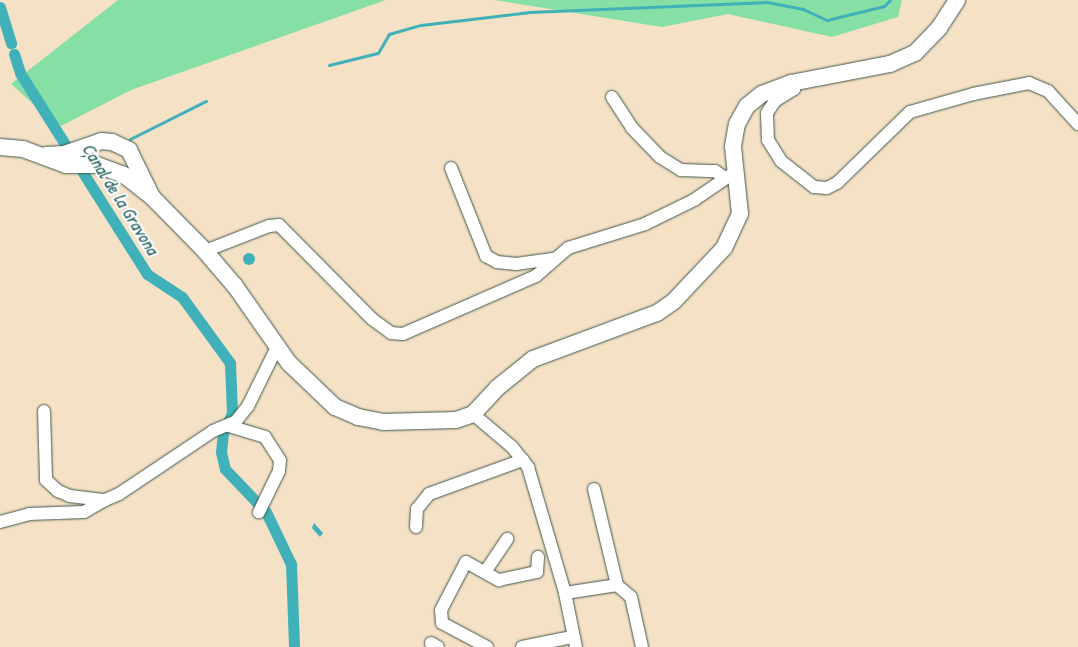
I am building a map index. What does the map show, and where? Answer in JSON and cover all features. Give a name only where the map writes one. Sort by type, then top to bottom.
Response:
[{"type":"street","points":[[0,148],[23,149],[66,164],[96,164],[124,176],[152,197],[205,251],[235,286],[289,363],[336,406],[358,417],[383,422],[456,420],[473,414],[497,388],[533,359],[578,341],[640,322],[674,301],[724,248],[734,231],[740,214],[730,175],[737,124],[747,106],[762,94],[792,82],[890,64],[916,53],[939,28],[957,0]]},
{"type":"street","points":[[792,82],[794,89],[775,101],[767,113],[768,140],[781,161],[814,187],[827,188],[837,184],[910,112],[973,94],[1029,83],[1048,91],[1078,124]]},
{"type":"street","points":[[612,97],[632,128],[660,157],[681,170],[715,171],[730,175]]},
{"type":"street","points":[[96,164],[101,142]]},
{"type":"street","points":[[39,155],[64,154],[101,142],[112,142],[129,150],[152,197]]},
{"type":"street","points":[[451,168],[486,256],[497,262],[516,264],[553,259]]},
{"type":"street","points":[[205,251],[269,226],[279,225],[372,319],[391,332],[403,334],[536,276],[553,259],[568,248],[645,224],[694,200],[730,175]]},
{"type":"street","points":[[0,522],[29,514],[84,512],[120,494],[213,431],[229,426],[248,406],[277,347]]},
{"type":"street","points":[[44,411],[46,480],[50,486],[70,496],[105,500]]},
{"type":"street","points":[[473,414],[523,460],[539,496],[565,593],[574,642],[528,646]]},
{"type":"street","points":[[229,426],[265,437],[280,460],[279,471],[262,508]]},
{"type":"street","points":[[416,527],[417,510],[429,494],[523,460]]},
{"type":"street","points":[[594,488],[617,585],[630,597],[642,647]]},
{"type":"street","points":[[484,572],[507,539]]},
{"type":"street","points":[[487,647],[442,623],[441,610],[466,562],[499,580],[538,572],[538,558]]},
{"type":"street","points":[[565,593],[617,585]]},
{"type":"green space","points":[[118,0],[386,0],[131,90],[59,127],[11,84]]},
{"type":"green space","points":[[494,0],[902,0],[898,17],[832,37],[728,14],[662,27]]},
{"type":"water","points":[[251,253],[254,254],[254,264],[247,265],[244,264],[243,257],[244,254]]},
{"type":"water","points":[[314,523],[323,533],[320,537],[312,528]]},
{"type":"waterway","points":[[329,65],[378,53],[389,34],[421,25],[530,12],[767,2],[803,9],[827,20],[884,6],[890,0]]},
{"type":"waterway","name":"Canal de la Gravona","points":[[0,7],[11,43]]},
{"type":"waterway","name":"Canal de la Gravona","points":[[14,54],[20,73],[147,274],[182,297],[230,363],[232,413],[223,433],[221,452],[225,469],[266,512],[291,564],[294,647]]},
{"type":"waterway","points":[[130,139],[206,101]]}]
